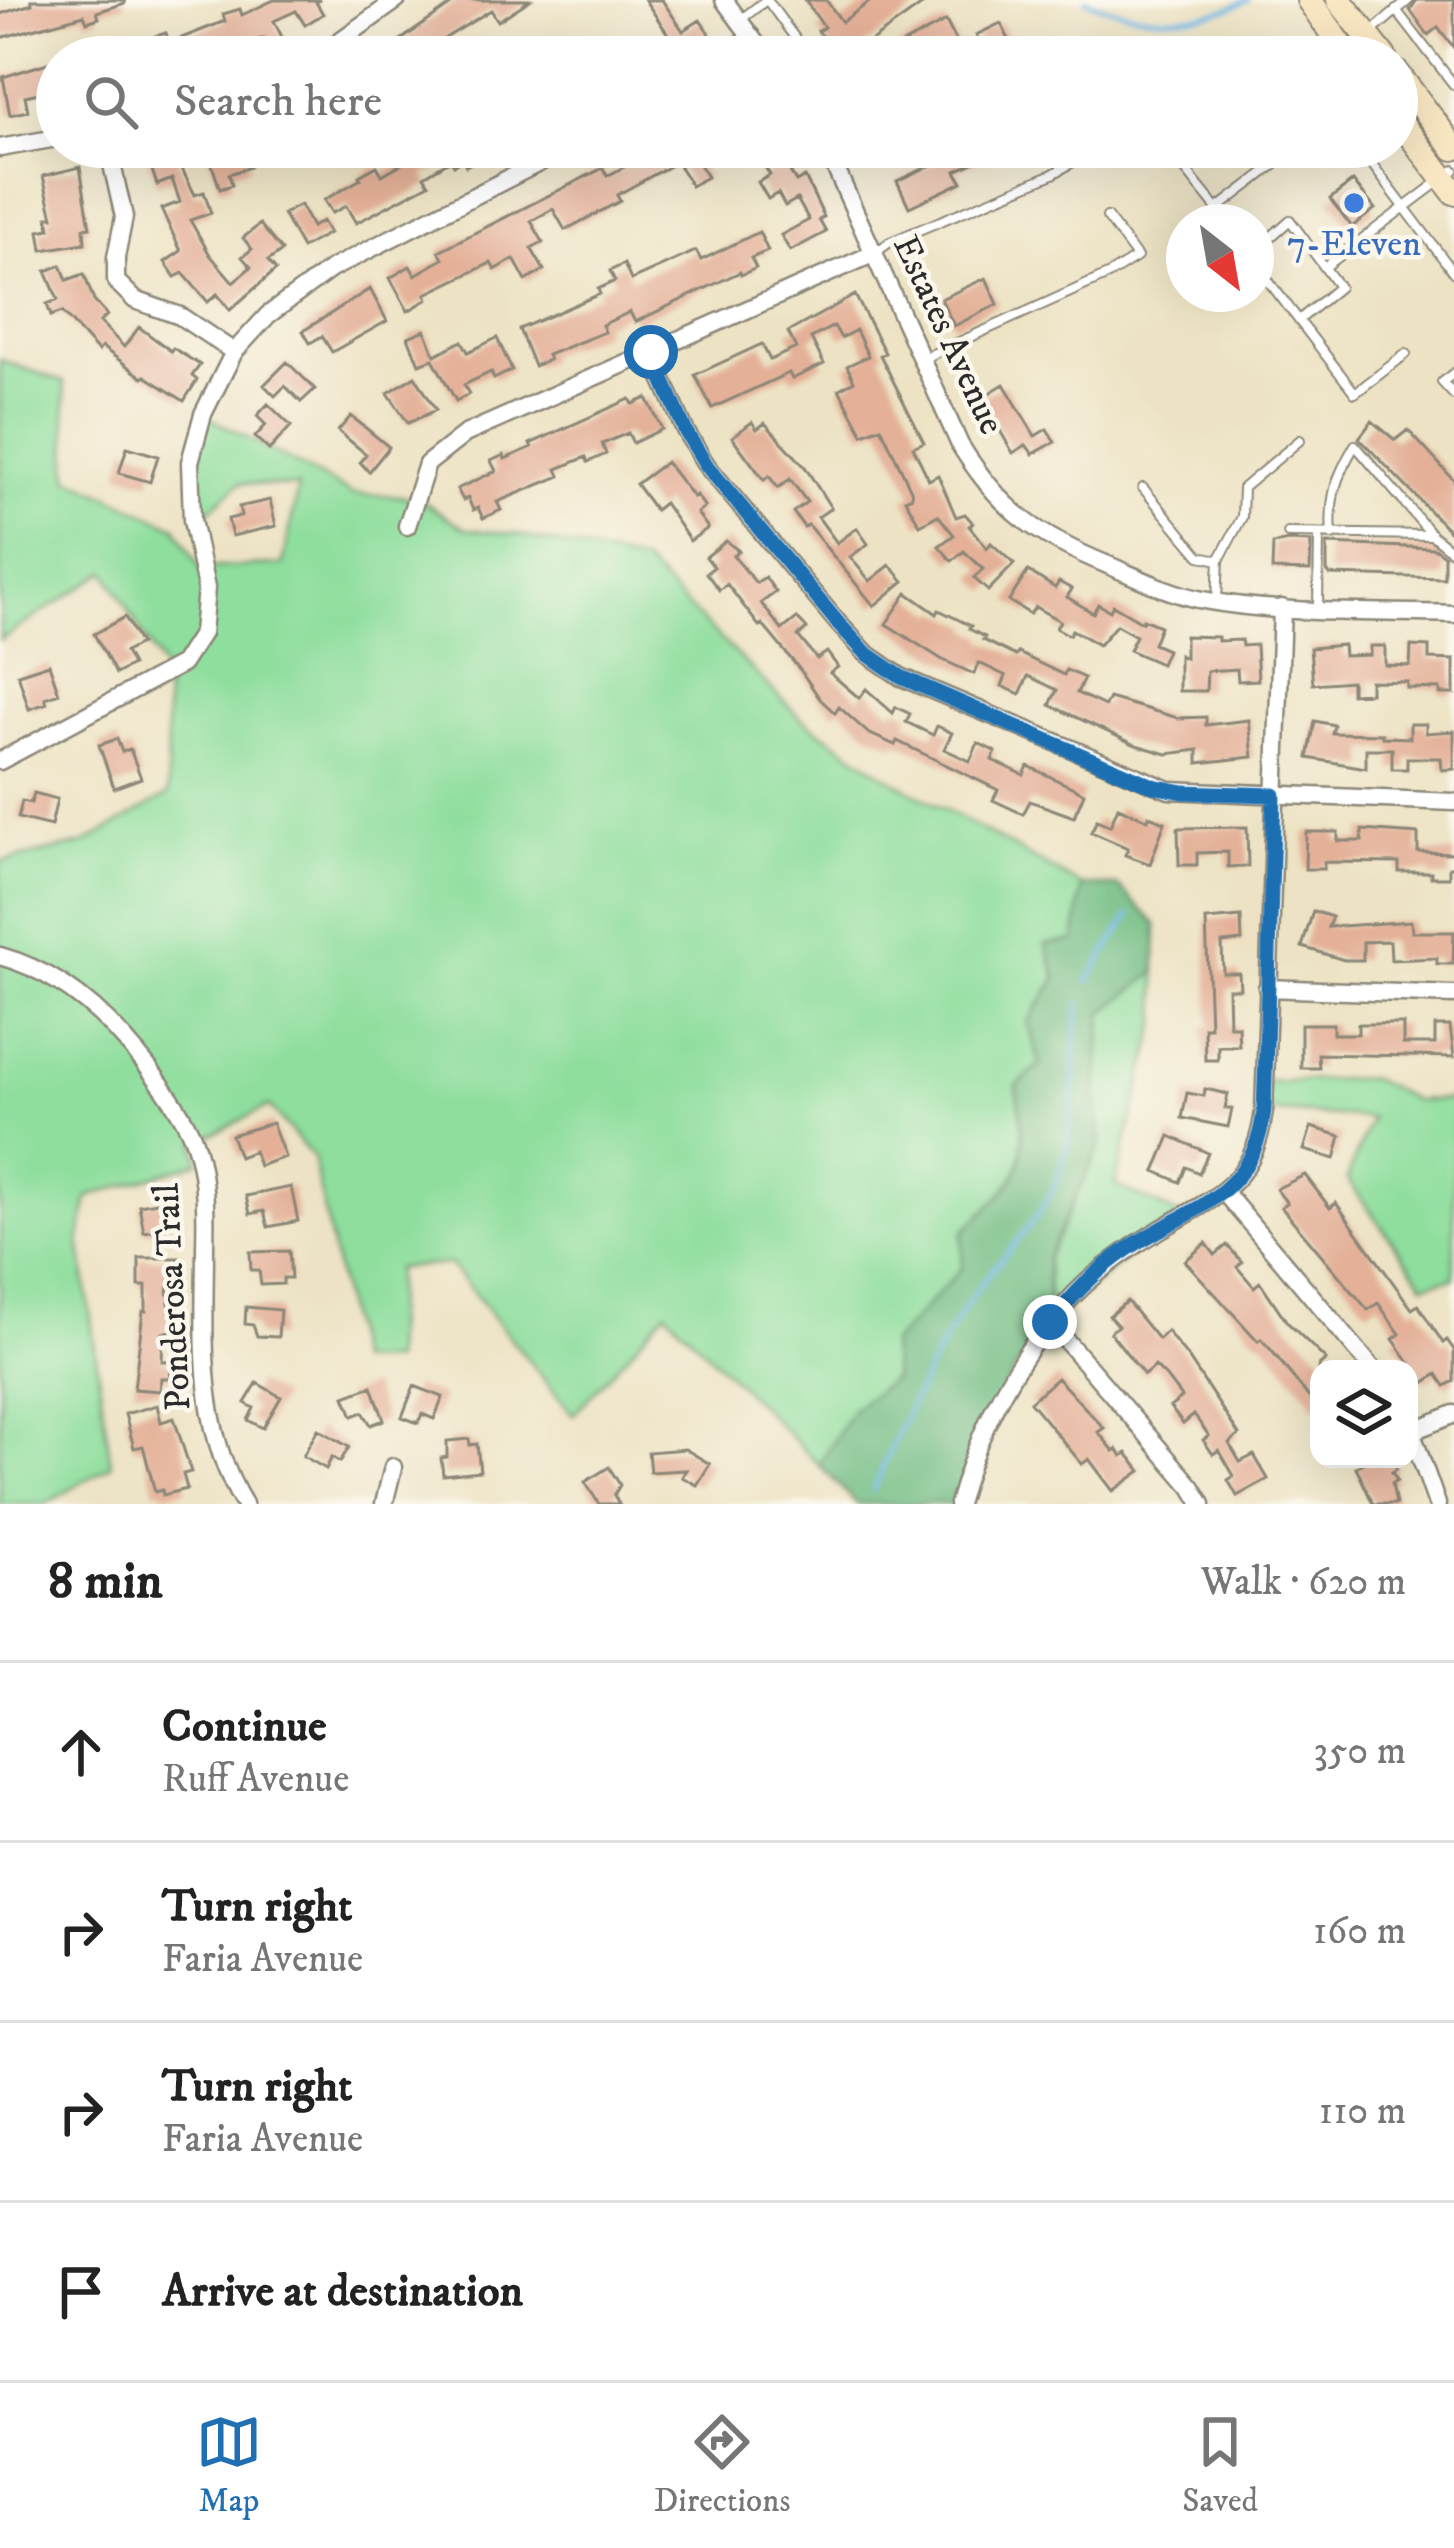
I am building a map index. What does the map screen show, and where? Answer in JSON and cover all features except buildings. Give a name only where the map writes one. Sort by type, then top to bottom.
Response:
[{"type":"main road","points":[[1310,0],[1335,36]]},
{"type":"main road","points":[[1340,0],[1367,35]]},
{"type":"main road","points":[[1418,101],[1454,148]]},
{"type":"main road","points":[[1418,142],[1450,179]]},
{"type":"street","points":[[346,36],[397,0]]},
{"type":"street","points":[[724,0],[751,36]]},
{"type":"street","points":[[739,36],[745,28]]},
{"type":"street","points":[[0,148],[36,142]]},
{"type":"street","points":[[113,168],[124,217],[116,281],[135,300],[180,316],[234,352]]},
{"type":"street","points":[[0,761],[182,664],[202,633],[206,587],[192,520],[190,462],[203,414],[234,352],[268,315],[331,269],[529,168]]},
{"type":"street","name":"Estates Avenue","points":[[840,168],[960,446],[988,488],[1021,521],[1060,545],[1178,594],[1282,608],[1454,614]]},
{"type":"street","points":[[407,526],[427,464],[465,434],[874,253]]},
{"type":"street","points":[[651,352],[686,432],[707,466],[866,653],[901,677],[1153,786],[1183,792],[1454,802]]},
{"type":"street","points":[[958,1504],[970,1457],[989,1414],[1050,1322],[1121,1253],[1224,1192],[1252,1156],[1262,1126],[1282,608]]},
{"type":"street","name":"Ponderosa Trail","points":[[0,956],[92,1002],[138,1055],[195,1143],[206,1194],[206,1379],[212,1431],[226,1475],[244,1504]]},
{"type":"street","points":[[1267,988],[1454,994]]},
{"type":"street","points":[[1224,1192],[1365,1360]]},
{"type":"street","points":[[1050,1322],[1180,1472],[1202,1504]]},
{"type":"street","points":[[1418,1426],[1454,1414]]},
{"type":"street","points":[[1418,1448],[1437,1504]]},
{"type":"street","points":[[384,1504],[393,1467]]},
{"type":"lane","points":[[745,28],[767,0],[794,36]]},
{"type":"lane","points":[[1367,35],[1408,0]]},
{"type":"lane","points":[[1396,10],[1416,36]]},
{"type":"lane","points":[[1418,38],[1454,85]]},
{"type":"lane","points":[[874,253],[1063,168]]},
{"type":"lane","points":[[1184,168],[1216,209],[1270,168]]},
{"type":"lane","points":[[1375,168],[1454,273]]},
{"type":"lane","points":[[1325,267],[1404,206],[1450,179]]},
{"type":"lane","points":[[922,359],[1110,274],[1137,257],[1107,217]]},
{"type":"lane","points":[[1274,234],[1290,220],[1339,287],[1299,320]]},
{"type":"lane","points":[[1274,288],[1355,393],[1406,354]]},
{"type":"lane","points":[[1454,374],[1442,382],[1454,395]]},
{"type":"lane","points":[[1216,602],[1219,560],[1242,517],[1243,488],[1300,440]]},
{"type":"lane","points":[[1332,535],[1330,498],[1355,445],[1432,535],[1454,553]]},
{"type":"lane","points":[[1143,488],[1200,556],[1219,560]]},
{"type":"lane","points":[[1288,533],[1432,535]]},
{"type":"lane","points":[[1318,609],[1319,534]]},
{"type":"green space","points":[[0,360],[64,382],[69,478],[176,527],[200,568],[283,565],[298,487],[240,483],[198,520],[190,462],[203,414],[352,494],[416,497],[466,529],[514,534],[643,563],[802,719],[889,778],[1082,886],[1075,941],[1046,944],[1057,978],[1028,1022],[1040,1064],[1016,1087],[1022,1137],[1017,1170],[998,1198],[963,1232],[962,1268],[890,1345],[894,1378],[853,1409],[819,1465],[666,1311],[573,1415],[450,1264],[396,1268],[392,1361],[356,1362],[313,1157],[269,1106],[196,1143],[199,1162],[88,1197],[80,1240],[111,1465],[46,1504],[0,1504],[0,862],[83,844],[168,795],[165,673],[106,571],[0,640]]},
{"type":"green space","points":[[1082,886],[1118,886],[1157,925],[1156,972],[1103,1013],[1096,1099],[1101,1143],[1046,1260],[1050,1322],[1013,1372],[958,1504],[857,1504],[819,1465],[853,1409],[894,1378],[890,1345],[962,1268],[963,1232],[998,1198],[1017,1170],[1022,1137],[1016,1087],[1040,1064],[1028,1022],[1057,978],[1046,944],[1075,941]]},
{"type":"green space","points":[[1156,972],[1158,1020],[1115,1185],[1183,1217],[1164,1227],[1050,1322],[1046,1260],[1101,1143],[1096,1099],[1103,1013]]},
{"type":"green space","points":[[1370,1078],[1416,1101],[1454,1099],[1454,1278],[1424,1284],[1347,1179],[1371,1118],[1264,1111],[1264,1082]]},
{"type":"waterway","points":[[1086,0],[1126,13],[1168,18],[1209,14],[1248,0]]},
{"type":"waterway","points":[[1088,981],[1130,915]]},
{"type":"waterway","points":[[873,1491],[944,1341],[1055,1184],[1068,1140],[1080,1003]]},
{"type":"place","name":"7-Eleven","points":[[1354,203]]},
{"type":"route","points":[[651,352],[686,432],[707,466],[866,653],[901,677],[1153,786],[1183,792],[1274,795],[1264,1111],[1259,1141],[1224,1192],[1121,1253],[1050,1322]]}]
